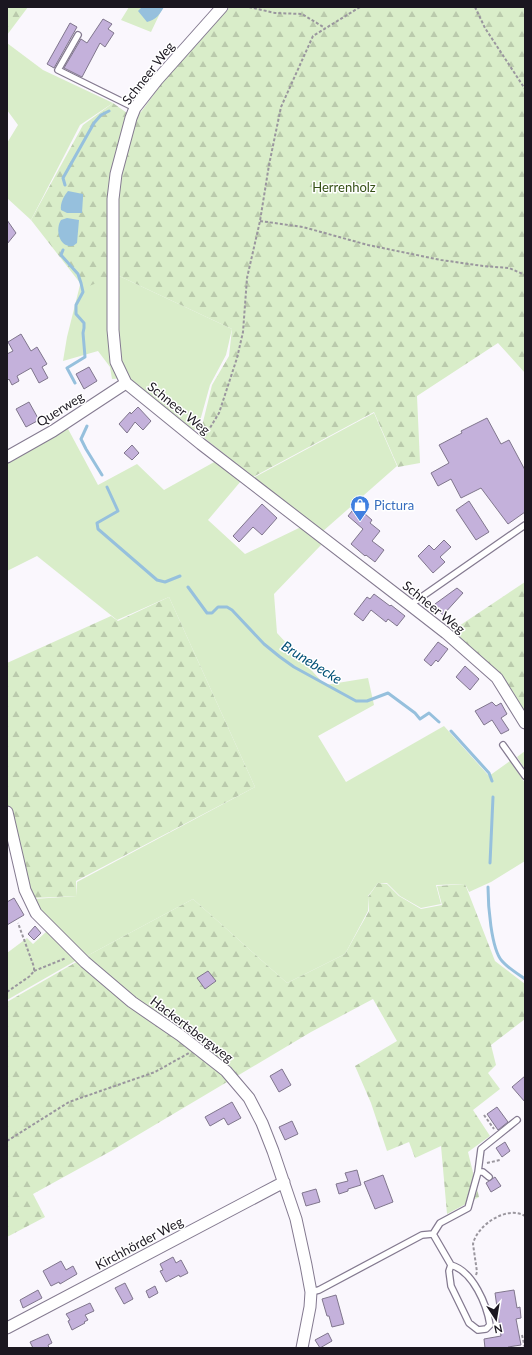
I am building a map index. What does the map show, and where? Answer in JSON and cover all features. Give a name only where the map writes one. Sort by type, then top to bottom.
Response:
[{"type":"street","name":"Schneer Weg","points":[[222,7],[157,80],[135,108],[131,118],[116,174],[113,199],[112,330],[116,362],[126,382],[201,444],[446,633],[497,678],[525,723]]},
{"type":"street","name":"Querweg","points":[[7,457],[53,431],[99,402],[126,382]]},
{"type":"street","name":"Hackertsbergweg","points":[[7,812],[25,890],[32,906],[42,919],[76,953],[132,1002],[197,1048],[226,1071],[249,1098],[262,1123],[273,1151],[296,1219],[311,1292],[310,1307],[302,1348]]},
{"type":"street","name":"Kirchhörder Weg","points":[[7,1328],[284,1182]]},
{"type":"lane","points":[[78,35],[58,70],[135,108]]},
{"type":"lane","points":[[410,605],[508,535],[525,525]]},
{"type":"lane","points":[[503,745],[525,776]]},
{"type":"lane","points":[[433,1234],[440,1223],[468,1208],[478,1172],[481,1149],[517,1120]]},
{"type":"lane","points":[[478,1172],[483,1172],[489,1177]]},
{"type":"lane","points":[[433,1234],[451,1265],[456,1266],[478,1289],[489,1318],[490,1325],[486,1329],[478,1330],[469,1323],[451,1286],[449,1271],[451,1265]]},
{"type":"lane","points":[[311,1292],[319,1290],[422,1235],[433,1234]]},
{"type":"path","points":[[249,7],[275,13],[302,14],[325,28]]},
{"type":"path","points":[[201,444],[220,413],[237,358],[243,332],[247,278],[260,222],[269,165],[281,107],[313,36],[360,7]]},
{"type":"path","points":[[475,7],[485,28],[525,89]]},
{"type":"path","points":[[260,222],[303,227],[368,245],[441,260],[510,268],[525,275]]},
{"type":"path","points":[[18,923],[34,967],[34,971]]},
{"type":"path","points":[[7,992],[30,976],[34,971],[76,953]]},
{"type":"path","points":[[7,1141],[69,1102],[155,1072],[197,1048]]},
{"type":"path","points":[[484,1115],[498,1135]]},
{"type":"path","points":[[480,1162],[487,1163],[500,1160]]},
{"type":"path","points":[[471,1280],[477,1272],[473,1244],[480,1231],[495,1218],[507,1212],[520,1213],[525,1216]]},
{"type":"path","points":[[522,1335],[525,1348]]},
{"type":"green space","points":[[7,7],[28,7],[7,35]]},
{"type":"green space","points":[[129,7],[163,7],[151,32],[121,20]]},
{"type":"green space","name":"Herrenholz","points":[[230,7],[525,7],[525,373],[498,343],[417,396],[420,463],[398,467],[374,412],[253,477],[198,433],[203,422],[212,385],[229,356],[232,329],[117,275],[84,288],[31,220],[83,125],[113,103],[134,118],[141,112],[162,83]]},
{"type":"green space","points":[[7,43],[43,70],[113,103],[80,125],[31,220],[7,198],[7,143],[18,125],[7,110]]},
{"type":"green space","points":[[117,275],[232,329],[226,355],[210,385],[200,421],[193,432],[125,378],[112,379],[110,367],[98,351],[63,361],[67,337],[81,281]]},
{"type":"green space","points":[[374,413],[397,466],[322,532],[253,478]]},
{"type":"green space","points":[[67,427],[98,485],[137,464],[164,490],[216,461],[241,481],[208,520],[245,554],[301,527],[322,544],[274,594],[277,633],[325,685],[368,678],[374,705],[318,736],[346,782],[444,726],[489,776],[510,761],[525,783],[525,861],[491,882],[469,892],[465,884],[436,885],[441,904],[421,908],[400,896],[387,883],[378,883],[368,896],[368,911],[345,954],[287,983],[193,899],[85,957],[41,912],[34,899],[77,896],[77,882],[255,787],[169,597],[117,620],[37,556],[7,571],[7,461]]},
{"type":"green space","points":[[525,582],[525,715],[450,632]]},
{"type":"green space","points":[[169,597],[255,787],[76,881],[77,896],[34,898],[7,830],[7,663],[111,616],[118,621]]},
{"type":"green space","points":[[525,751],[525,769],[517,757]]},
{"type":"green space","points":[[378,883],[387,884],[399,896],[421,909],[442,905],[437,886],[465,884],[495,961],[525,984],[525,1019],[491,1045],[496,1065],[488,1073],[500,1089],[473,1110],[490,1136],[468,1152],[479,1197],[447,1214],[441,1146],[415,1158],[409,1142],[387,1151],[371,1103],[355,1066],[397,1041],[373,999],[311,1032],[111,1151],[33,1194],[45,1217],[7,1237],[7,1002],[85,957],[193,899],[287,983],[345,954],[369,911],[368,897]]},
{"type":"green space","points":[[47,931],[77,960],[7,1000],[7,953],[27,938],[33,944]]},
{"type":"water","points":[[142,7],[164,7],[153,20],[147,22],[138,11]]},
{"type":"water","points":[[68,191],[83,194],[82,213],[67,213],[61,210],[61,205]]},
{"type":"water","points":[[67,218],[79,220],[77,243],[73,246],[64,244],[58,233],[61,220]]},
{"type":"building","points":[[103,19],[112,24],[108,29],[114,33],[105,47],[100,43],[82,77],[64,68],[81,39],[87,43]]},
{"type":"building","points":[[70,23],[77,27],[54,68],[47,64]]},
{"type":"building","points":[[7,220],[16,233],[7,244]]},
{"type":"building","points":[[21,334],[31,351],[37,347],[47,364],[42,367],[48,378],[39,383],[31,368],[17,376],[19,381],[12,385],[9,379],[7,381],[7,354],[13,351],[8,342]]},
{"type":"building","points":[[89,367],[97,381],[84,389],[76,374]]},
{"type":"building","points":[[29,402],[39,420],[26,427],[16,409]]},
{"type":"building","points":[[138,407],[151,421],[143,430],[135,422],[127,433],[119,424],[130,412],[131,414]]},
{"type":"building","points":[[487,418],[501,444],[509,440],[525,470],[525,512],[508,524],[481,488],[461,498],[451,479],[438,486],[431,473],[449,463],[439,445],[462,433],[461,431]]},
{"type":"building","points":[[132,445],[139,453],[132,460],[124,453]]},
{"type":"building","points":[[469,501],[489,532],[476,540],[456,510]]},
{"type":"building","points":[[262,504],[277,518],[262,535],[253,527],[239,542],[233,536]]},
{"type":"building","points":[[356,506],[372,520],[370,523],[380,531],[372,541],[384,550],[375,562],[351,544],[363,529],[348,516]]},
{"type":"building","points":[[444,540],[451,547],[440,557],[445,562],[433,573],[418,556],[429,545],[434,550]]},
{"type":"building","points":[[457,588],[463,593],[443,615],[435,608],[435,604]]},
{"type":"building","points":[[374,594],[405,616],[397,626],[388,619],[386,622],[371,610],[363,621],[354,614],[367,597],[370,599]]},
{"type":"building","points":[[438,642],[448,649],[438,662],[436,660],[431,666],[424,660]]},
{"type":"building","points":[[465,666],[479,679],[470,690],[456,677]]},
{"type":"building","points":[[492,702],[496,706],[501,703],[507,714],[501,718],[509,730],[501,734],[492,720],[484,725],[475,711]]},
{"type":"building","points":[[14,898],[24,915],[7,925],[7,902]]},
{"type":"building","points":[[35,926],[41,933],[34,940],[28,934]]},
{"type":"building","points":[[208,971],[216,981],[205,989],[197,978]]},
{"type":"building","points":[[282,1069],[291,1085],[279,1092],[270,1076]]},
{"type":"building","points":[[525,1076],[525,1102],[512,1087]]},
{"type":"building","points":[[232,1102],[241,1118],[228,1125],[224,1118],[210,1126],[205,1117]]},
{"type":"building","points":[[497,1107],[508,1122],[498,1130],[487,1114]]},
{"type":"building","points":[[292,1121],[298,1134],[285,1140],[279,1127]]},
{"type":"building","points":[[505,1142],[510,1151],[502,1157],[496,1148]]},
{"type":"building","points":[[357,1170],[361,1185],[348,1189],[348,1191],[339,1194],[336,1184],[348,1181],[345,1173]]},
{"type":"building","points":[[383,1175],[393,1202],[375,1209],[364,1182]]},
{"type":"building","points":[[495,1177],[501,1186],[491,1192],[486,1183]]},
{"type":"building","points":[[316,1189],[320,1202],[306,1206],[302,1193]]},
{"type":"building","points":[[173,1257],[176,1263],[181,1260],[188,1273],[180,1277],[179,1275],[166,1282],[160,1271],[163,1270],[160,1264]]},
{"type":"building","points":[[61,1261],[66,1270],[73,1266],[77,1274],[60,1284],[59,1282],[51,1286],[43,1271]]},
{"type":"building","points":[[125,1283],[133,1299],[124,1304],[115,1288]]},
{"type":"building","points":[[155,1286],[158,1293],[149,1298],[146,1291]]},
{"type":"building","points":[[38,1290],[42,1298],[23,1308],[20,1300]]},
{"type":"building","points":[[514,1290],[517,1308],[520,1307],[521,1318],[516,1319],[521,1345],[508,1347],[509,1348],[485,1348],[484,1339],[501,1336],[495,1293]]},
{"type":"building","points":[[336,1295],[344,1324],[332,1327],[322,1299]]},
{"type":"building","points":[[90,1303],[94,1311],[85,1315],[88,1320],[72,1330],[68,1321],[70,1320],[66,1314]]},
{"type":"building","points":[[328,1333],[332,1341],[320,1348],[315,1340]]},
{"type":"building","points":[[48,1334],[52,1343],[48,1345],[49,1348],[33,1348],[30,1342]]},
{"type":"waterway","points":[[65,185],[63,178],[94,123],[101,115],[109,111]]},
{"type":"waterway","points":[[63,250],[61,255],[78,274],[83,292],[76,305],[76,314],[84,323],[83,333],[85,357],[67,368],[75,383]]},
{"type":"waterway","points":[[87,426],[81,439],[102,475]]},
{"type":"waterway","name":"Brunebecke","points":[[107,487],[118,511],[97,523],[98,529],[157,580],[165,582],[180,576]]},
{"type":"waterway","name":"Brunebecke","points":[[188,587],[207,613],[212,613],[218,607],[227,607],[232,610],[264,644],[280,657],[294,667],[356,701],[367,701],[388,693],[415,713],[420,719],[429,713],[439,722]]},
{"type":"waterway","name":"Brunebecke","points":[[451,731],[489,773],[492,781]]},
{"type":"waterway","name":"Brunebecke","points":[[490,863],[493,797]]},
{"type":"waterway","name":"Brunebecke","points":[[488,887],[491,926],[498,955],[507,966],[525,979]]},
{"type":"place","name":"Pictura","points":[[360,522]]}]
